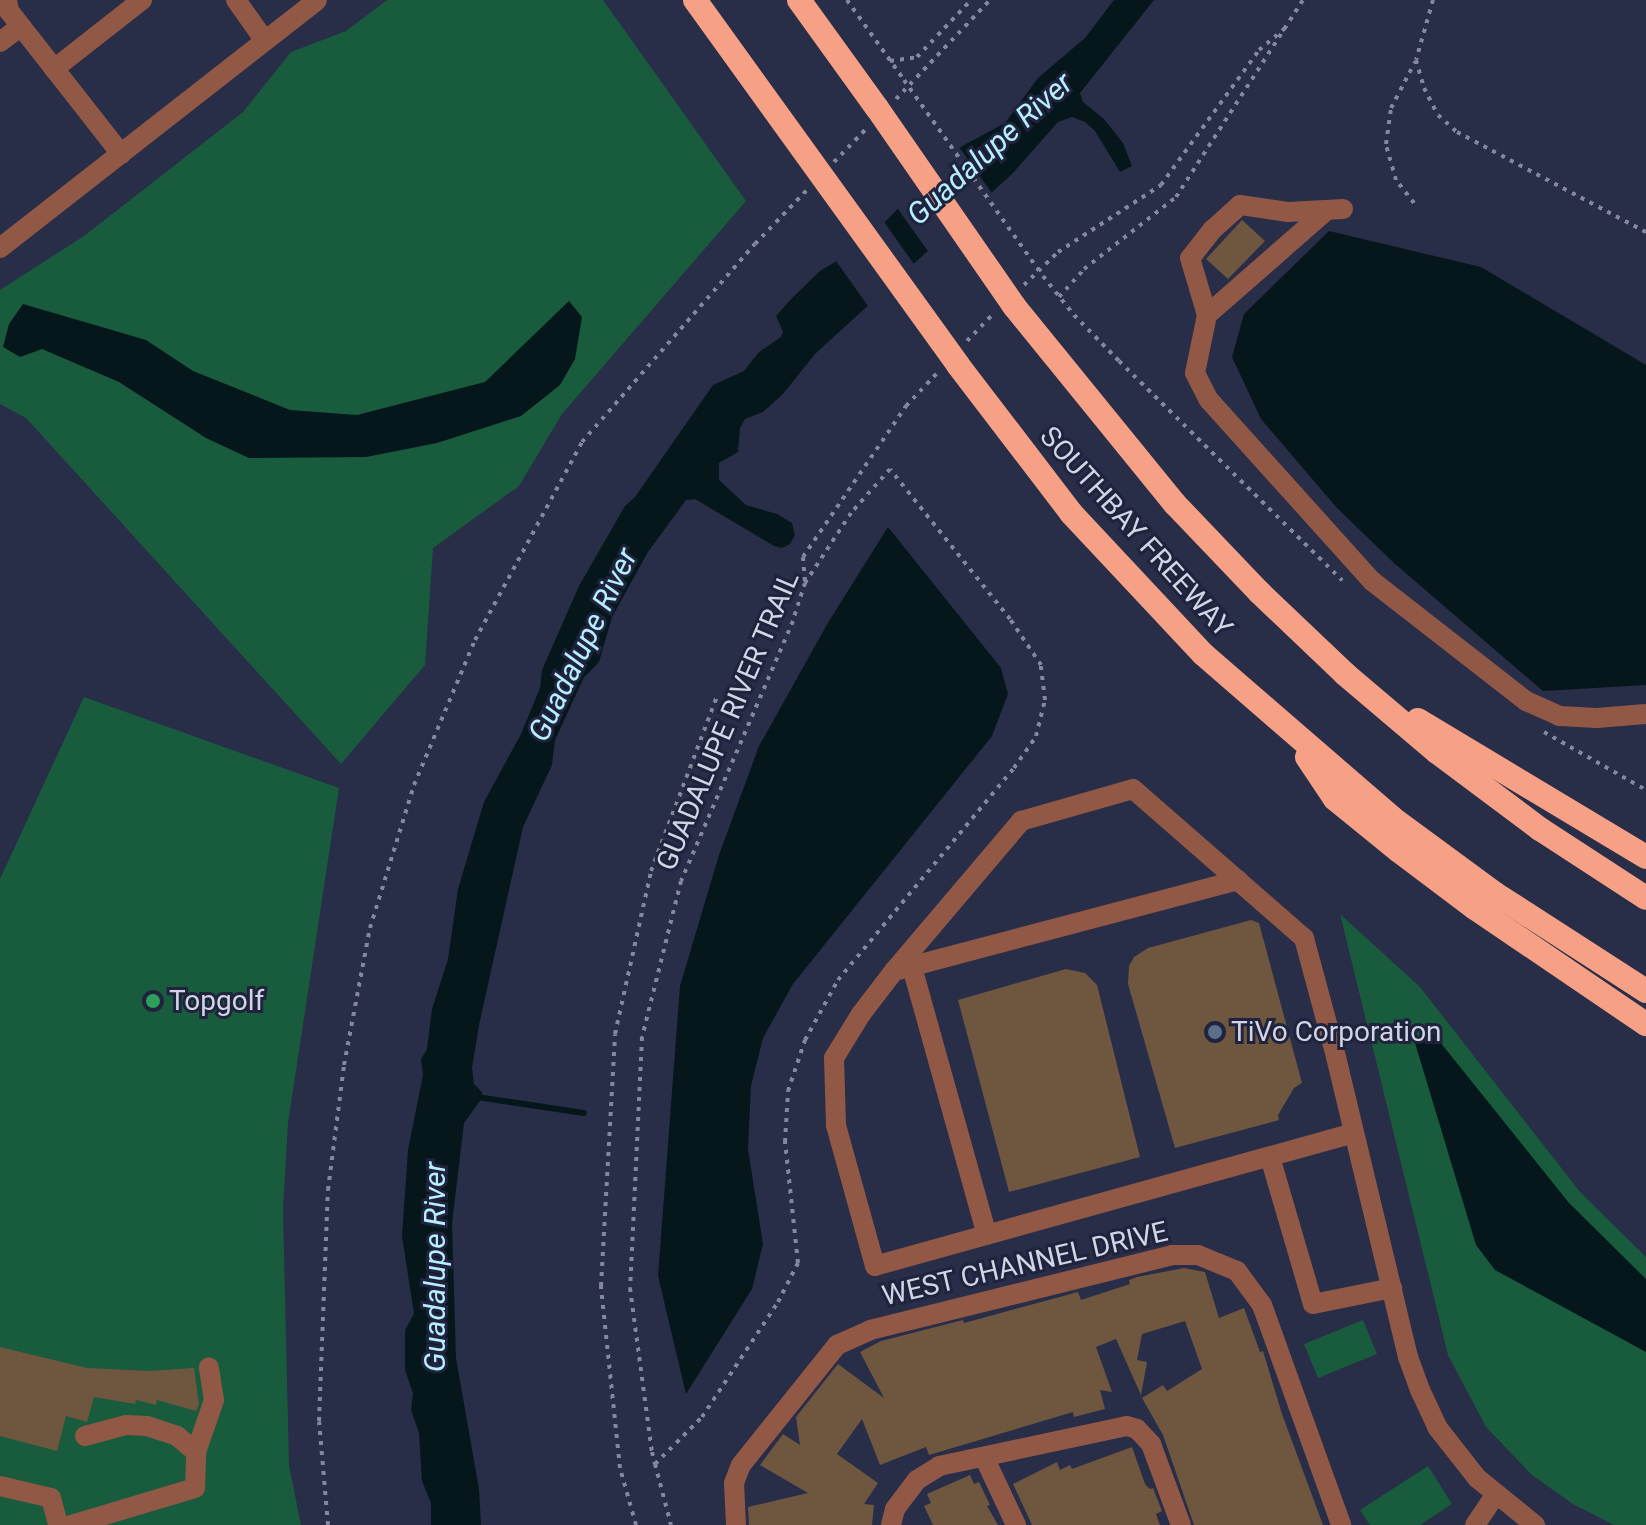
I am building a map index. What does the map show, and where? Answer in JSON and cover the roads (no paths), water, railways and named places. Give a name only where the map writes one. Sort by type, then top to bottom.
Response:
[{"type":"highway","name":"SOUTHBAY FREEWAY","points":[[695,0],[958,365],[1042,477],[1117,565],[1203,654],[1392,818],[1494,893],[1646,991]]},
{"type":"highway","name":"SOUTHBAY FREEWAY","points":[[799,0],[1014,306],[1175,504],[1259,592],[1345,674],[1437,752],[1517,812],[1646,898]]},
{"type":"highway","points":[[1345,674],[1646,857]]},
{"type":"highway","points":[[1290,732],[1335,799],[1475,908],[1646,1024]]},
{"type":"street","points":[[7,0],[9,11],[121,154]]},
{"type":"street","points":[[54,69],[142,0]]},
{"type":"street","points":[[236,0],[265,41]]},
{"type":"street","points":[[0,248],[317,0]]},
{"type":"street","points":[[0,42],[21,26]]},
{"type":"street","points":[[1207,315],[1335,209],[1288,212],[1240,205],[1213,229],[1190,258],[1207,315],[1195,373],[1209,400],[1372,581],[1526,701],[1559,716],[1597,718],[1646,714]]},
{"type":"street","points":[[1354,1133],[875,1266],[836,1125],[834,1058],[1021,821],[1133,789],[1304,938],[1354,1133],[1408,1357],[1437,1427],[1477,1478],[1535,1525]]},
{"type":"street","points":[[903,969],[1238,880]]},
{"type":"street","points":[[903,969],[987,1235]]},
{"type":"street","points":[[1270,1157],[1313,1304],[1392,1288]]},
{"type":"street","name":"WEST CHANNEL DRIVE","points":[[736,1525],[734,1483],[741,1465],[837,1345],[870,1330],[1172,1255],[1198,1255],[1221,1261],[1237,1271],[1262,1305],[1341,1525]]},
{"type":"street","points":[[71,1525],[195,1488],[196,1452],[214,1400],[209,1367]]},
{"type":"street","points":[[85,1436],[126,1425],[147,1426],[177,1436],[196,1452]]},
{"type":"street","points":[[891,1525],[895,1509],[926,1472],[1117,1426],[1137,1429],[1151,1444],[1181,1525]]},
{"type":"street","points":[[985,1459],[1016,1525]]},
{"type":"street","points":[[0,1486],[51,1498],[58,1525]]},
{"type":"street","points":[[1475,1525],[1495,1495]]},
{"type":"water","name":"Guadalupe River","points":[[1114,0],[1154,0],[1080,93],[1083,102],[1104,119],[1123,143],[1132,166],[1120,172],[1095,131],[1085,122],[1072,117],[1058,122],[1012,174],[815,354],[783,394],[763,412],[745,419],[740,428],[738,452],[719,463],[719,480],[746,505],[777,514],[792,523],[795,535],[790,544],[782,548],[774,546],[695,499],[686,500],[648,552],[612,617],[599,662],[584,677],[555,740],[552,765],[523,827],[479,1025],[472,1068],[474,1084],[482,1092],[482,1098],[464,1123],[452,1223],[456,1358],[479,1489],[481,1525],[431,1525],[431,1503],[422,1481],[419,1433],[411,1410],[413,1393],[405,1370],[405,1330],[414,1314],[402,1236],[408,1150],[423,1075],[421,1059],[427,1049],[432,1009],[448,959],[458,889],[484,802],[521,734],[540,688],[542,670],[579,586],[625,506],[635,497],[713,385],[744,371],[759,352],[781,337],[783,332],[776,316],[791,299],[820,271],[863,245],[953,151],[1005,123],[1038,78],[1085,38]]},
{"type":"water","points":[[1329,231],[1481,267],[1646,365],[1646,685],[1543,691],[1394,563],[1337,508],[1261,419],[1232,357],[1244,314]]},
{"type":"water","points":[[569,301],[582,317],[575,359],[560,385],[521,416],[437,443],[366,457],[249,458],[206,438],[119,382],[42,349],[20,357],[3,347],[9,324],[23,304],[146,340],[193,371],[290,410],[357,415],[485,382]]},
{"type":"water","points":[[888,527],[1001,668],[1008,694],[992,736],[793,984],[763,1038],[751,1086],[748,1149],[763,1244],[752,1289],[686,1394],[658,1276],[680,986],[719,855],[759,746],[829,621]]},
{"type":"water","points":[[1432,1032],[1569,1203],[1646,1279],[1646,1352],[1495,1270],[1476,1245],[1415,1043]]},
{"type":"waterway","points":[[477,1097],[584,1113]]},
{"type":"place","name":"Topgolf","points":[[153,1001]]},
{"type":"place","name":"TiVo Corporation","points":[[1215,1032]]}]
